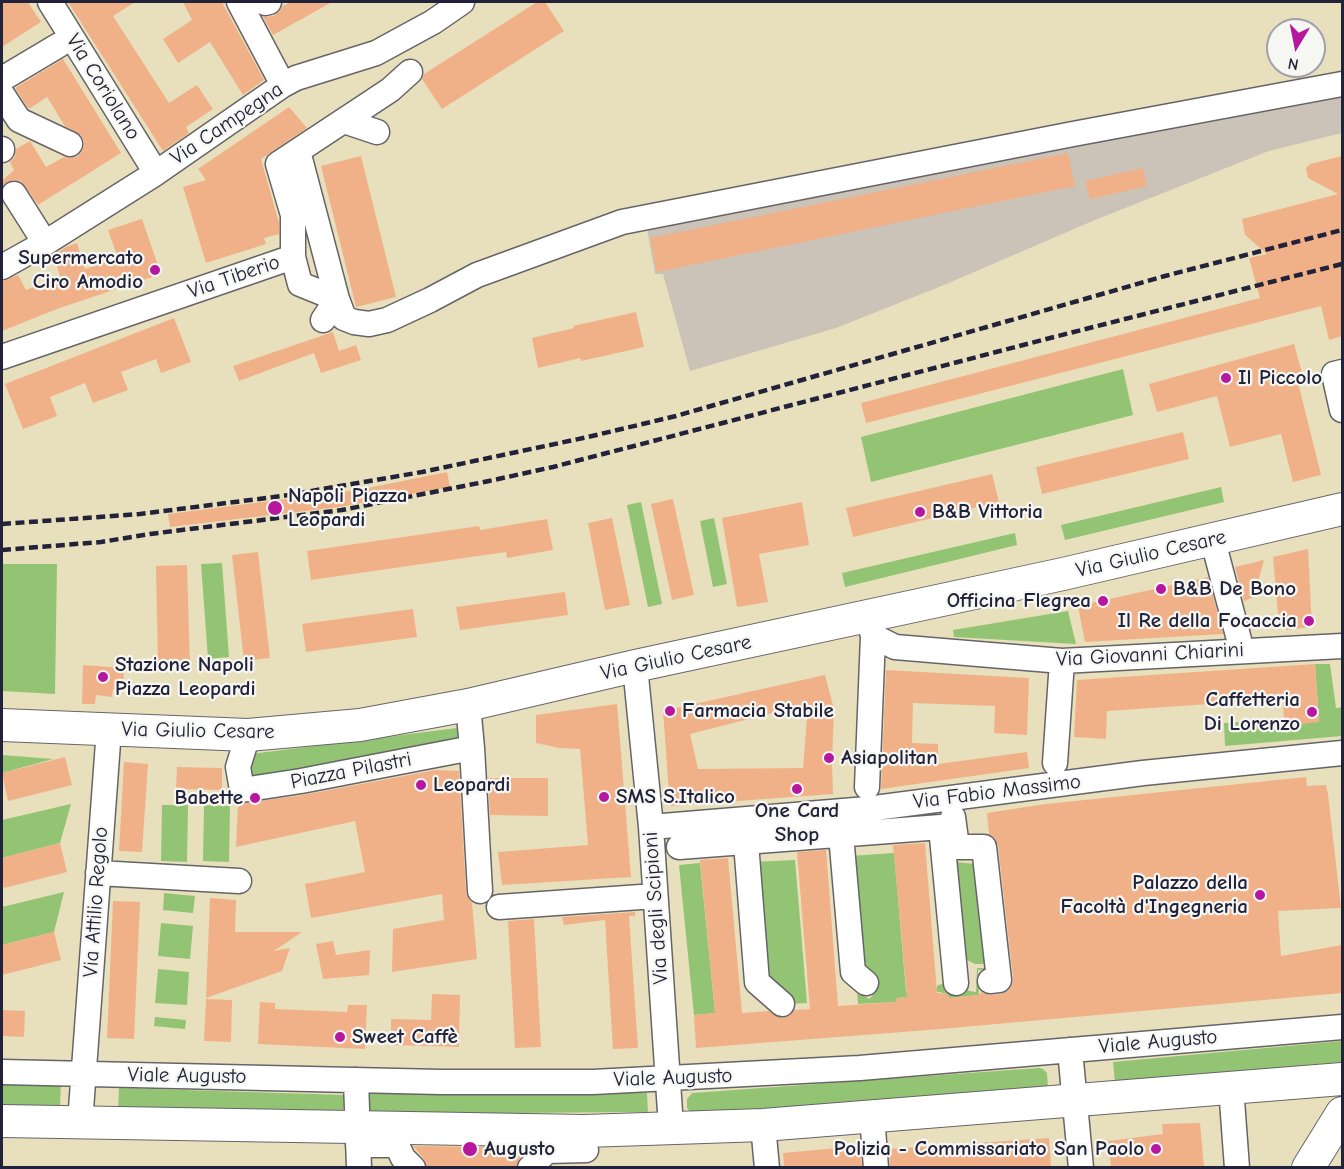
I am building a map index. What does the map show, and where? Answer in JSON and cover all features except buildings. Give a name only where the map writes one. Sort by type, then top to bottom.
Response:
[{"type":"main road","name":"Via Giulio Cesare","points":[[2,725],[248,735],[360,725],[468,705],[635,666],[870,627],[1342,509]]},
{"type":"main road","points":[[2,1121],[80,1123],[358,1147],[586,1149],[672,1127],[763,1125],[1231,1087],[1335,1084]]},
{"type":"main road","points":[[1308,1167],[1342,1113]]},
{"type":"street","name":"Via Coriolano","points":[[50,2],[156,173]]},
{"type":"street","points":[[239,2],[283,85]]},
{"type":"street","name":"Via Campegna","points":[[2,267],[156,173],[283,85],[296,78],[376,53],[433,22],[462,2]]},
{"type":"street","points":[[2,79],[58,45]]},
{"type":"street","name":"Via Tiberio","points":[[2,357],[292,257],[292,215],[278,164],[390,90],[410,72]]},
{"type":"street","points":[[298,151],[344,318],[369,324],[387,320],[477,275],[622,222],[1342,84]]},
{"type":"street","points":[[2,94],[10,125],[70,144]]},
{"type":"street","points":[[344,121],[377,132]]},
{"type":"street","points":[[8,198],[38,246]]},
{"type":"street","points":[[292,257],[300,284],[337,299]]},
{"type":"street","points":[[323,320],[337,299]]},
{"type":"street","points":[[1342,372],[1334,374],[1342,410]]},
{"type":"street","points":[[1213,541],[1242,651]]},
{"type":"street","points":[[867,787],[870,627]]},
{"type":"street","name":"Via Giovanni Chiarini","points":[[870,627],[895,647],[1085,662],[1342,646]]},
{"type":"street","points":[[1055,764],[1062,661]]},
{"type":"street","name":"Via degli Scipioni","points":[[635,666],[651,827],[672,1127]]},
{"type":"street","points":[[468,705],[480,891]]},
{"type":"street","name":"Via Attilio Regolo","points":[[80,1123],[109,729]]},
{"type":"street","name":"Piazza Pilastri","points":[[248,735],[238,767],[242,790],[472,748]]},
{"type":"street","name":"Via Fabio Massimo","points":[[651,827],[867,808],[1143,773],[1342,753]]},
{"type":"street","points":[[945,798],[941,827],[956,983]]},
{"type":"street","points":[[945,798],[957,847],[984,847],[999,980],[990,981]]},
{"type":"street","points":[[679,847],[941,827]]},
{"type":"street","points":[[841,835],[853,972],[866,983]]},
{"type":"street","points":[[746,843],[757,982],[782,1004]]},
{"type":"street","points":[[98,873],[239,881]]},
{"type":"street","points":[[499,907],[655,896]]},
{"type":"street","name":"Viale Augusto","points":[[2,1072],[547,1082],[668,1078],[860,1068],[1342,1027]]},
{"type":"street","points":[[1070,1050],[1081,1167]]},
{"type":"street","points":[[357,1080],[358,1147],[397,1145],[404,1158],[413,1167]]},
{"type":"street","points":[[1231,1087],[1237,1167]]},
{"type":"street","points":[[872,1116],[876,1167]]},
{"type":"street","points":[[763,1125],[767,1167]]},
{"type":"street","points":[[530,1167],[547,1151],[586,1149]]},
{"type":"shaded area","points":[[1342,87],[1342,133],[1269,151],[1095,220],[944,285],[836,328],[690,371],[663,274],[655,274],[646,223]]},
{"type":"green space","points":[[1123,369],[1133,415],[871,482],[861,437]]},
{"type":"green space","points":[[1221,487],[1224,502],[1065,540],[1061,525]]},
{"type":"green space","points":[[641,502],[662,604],[648,607],[627,505]]},
{"type":"green space","points":[[714,518],[727,584],[713,587],[700,521]]},
{"type":"green space","points":[[1015,533],[1017,545],[845,587],[842,573]]},
{"type":"green space","points":[[222,563],[229,657],[208,659],[201,564]]},
{"type":"green space","points":[[2,564],[57,564],[55,694],[2,691]]},
{"type":"green space","points":[[1068,611],[1076,644],[954,637],[953,630]]},
{"type":"green space","points":[[1315,664],[1330,664],[1336,708],[1342,707],[1342,736],[1225,746],[1224,723],[1284,719],[1319,722]]},
{"type":"green space","points":[[457,728],[458,739],[295,776],[245,776],[251,754]]},
{"type":"green space","points":[[2,755],[53,759],[2,773]]},
{"type":"green space","points":[[71,804],[60,843],[2,858],[2,820]]},
{"type":"green space","points":[[162,805],[188,805],[187,862],[161,861]]},
{"type":"green space","points":[[204,805],[230,806],[229,862],[203,861]]},
{"type":"green space","points":[[894,853],[906,991],[910,997],[897,998],[896,1002],[858,1004],[857,991],[869,999],[873,991],[860,968],[850,856]]},
{"type":"green space","points":[[795,860],[807,1003],[787,1004],[784,988],[772,989],[765,984],[751,862]]},
{"type":"green space","points":[[948,861],[975,864],[990,969],[978,970],[979,995],[949,998],[947,994],[935,991],[938,985],[948,983],[953,996],[955,995],[953,992],[967,988],[969,991],[976,992],[977,968],[988,968],[988,964],[975,964],[967,960],[956,961]]},
{"type":"green space","points":[[700,863],[715,1013],[694,1015],[679,865]]},
{"type":"green space","points":[[64,892],[54,932],[2,945],[2,907]]},
{"type":"green space","points":[[164,893],[195,896],[193,913],[163,910]]},
{"type":"green space","points":[[161,923],[193,926],[190,959],[158,956]]},
{"type":"green space","points":[[158,969],[189,972],[187,1005],[155,1003]]},
{"type":"green space","points":[[155,1017],[186,1020],[185,1029],[154,1026]]},
{"type":"green space","points":[[1342,1041],[1342,1062],[1115,1082],[1113,1062]]},
{"type":"green space","points":[[1039,1068],[1047,1073],[1048,1088],[724,1114],[691,1113],[687,1108],[687,1099],[692,1093]]},
{"type":"green space","points":[[2,1079],[61,1082],[60,1107],[2,1106]]},
{"type":"green space","points":[[119,1088],[344,1095],[343,1117],[118,1110]]},
{"type":"green space","points":[[370,1092],[647,1093],[648,1112],[372,1114],[363,1111],[363,1095]]},
{"type":"railway","points":[[2,524],[140,514],[282,496],[422,472],[588,437],[676,416],[1165,276],[1342,230]]},
{"type":"railway","points":[[2,550],[101,542],[342,510],[489,481],[553,467],[1342,264]]},
{"type":"place","name":"Supermercato Ciro Amodio","points":[[155,270]]},
{"type":"place","name":"Il Piccolo","points":[[1226,378]]},
{"type":"place","name":"Napoli Piazza Leopardi","points":[[275,508]]},
{"type":"place","name":"B&B Vittoria","points":[[920,512]]},
{"type":"place","name":"B&B De Bono","points":[[1161,589]]},
{"type":"place","name":"Officina Flegrea","points":[[1103,601]]},
{"type":"place","name":"Il Re della Focaccia","points":[[1309,621]]},
{"type":"place","name":"Stazione Napoli Piazza Leopardi","points":[[103,677]]},
{"type":"place","name":"Farmacia Stabile","points":[[670,711]]},
{"type":"place","name":"Caffetteria Di Lorenzo","points":[[1312,712]]},
{"type":"place","name":"Asiapolitan","points":[[829,758]]},
{"type":"place","name":"Leopardi","points":[[421,785]]},
{"type":"place","name":"One Card Shop","points":[[797,789]]},
{"type":"place","name":"SMS S.Italico","points":[[604,797]]},
{"type":"place","name":"Babette","points":[[255,798]]},
{"type":"place","name":"Palazzo della Facoltà d'Ingegneria","points":[[1260,895]]},
{"type":"place","name":"Sweet Caffè","points":[[340,1037]]},
{"type":"place","name":"Augusto","points":[[470,1149]]},
{"type":"place","name":"Polizia - Commissariato San Paolo","points":[[1156,1149]]}]
